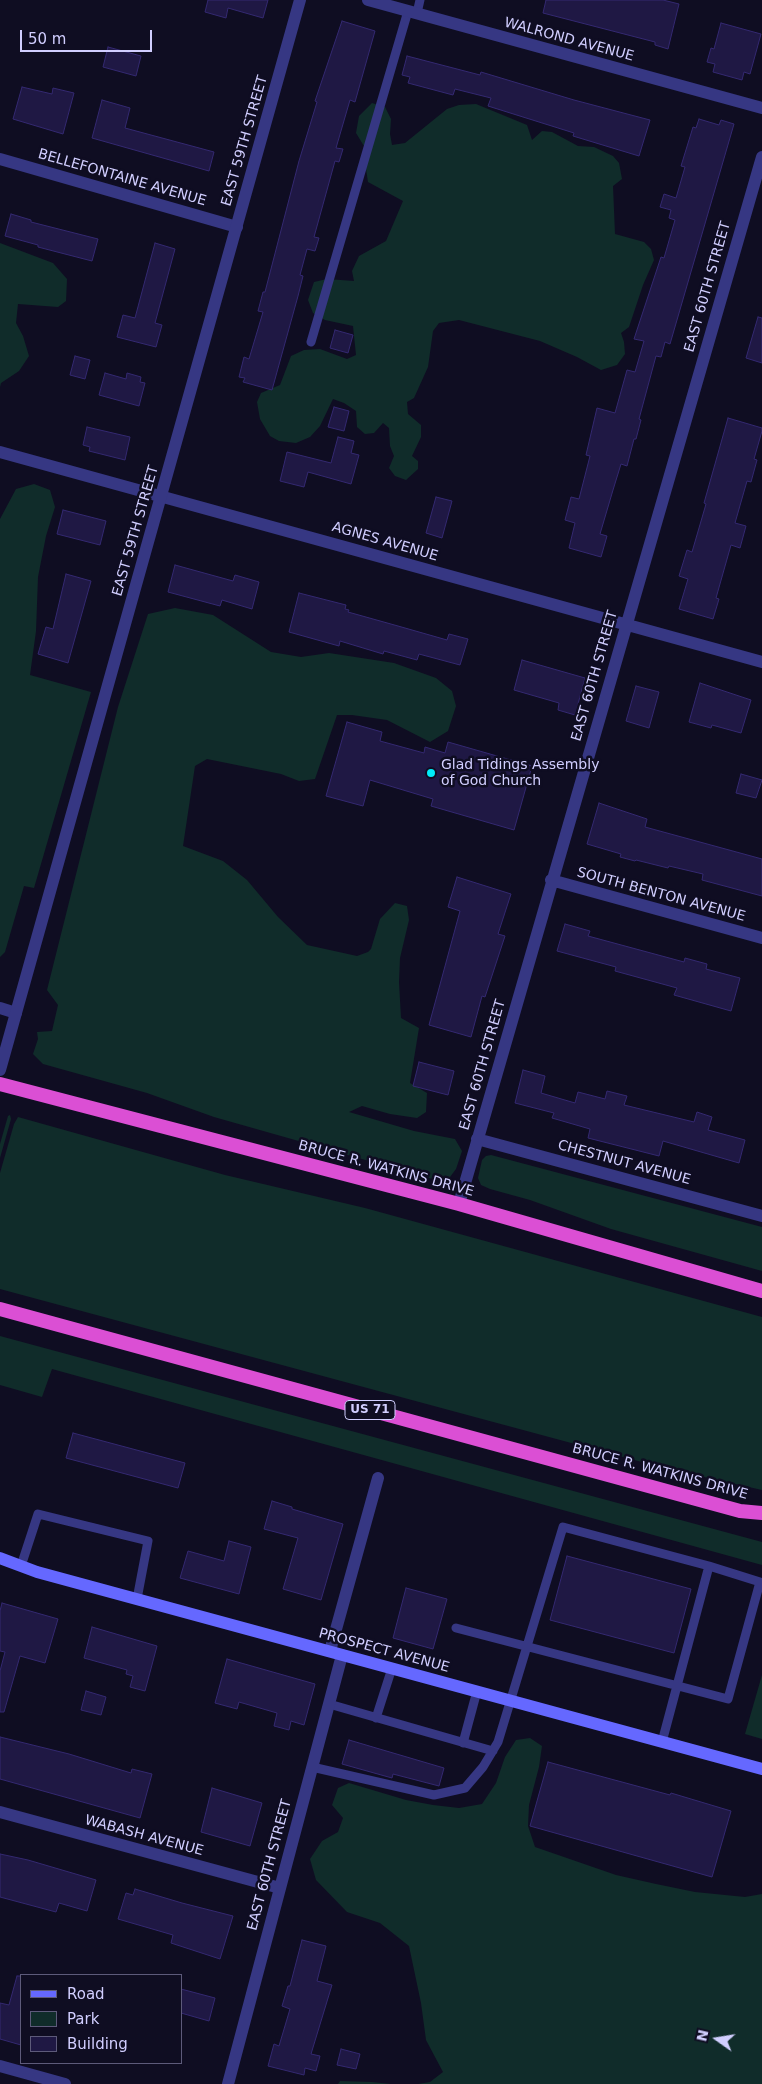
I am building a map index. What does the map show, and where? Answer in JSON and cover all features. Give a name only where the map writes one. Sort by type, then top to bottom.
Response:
[{"type":"highway","name":"BRUCE R. WATKINS DRIVE","points":[[0,1084],[459,1204],[762,1292]]},
{"type":"highway","name":"BRUCE R. WATKINS DRIVE","points":[[0,1309],[740,1511],[762,1513]]},
{"type":"highway","points":[[740,1511],[762,1517]]},
{"type":"main road","name":"PROSPECT AVENUE","points":[[0,1558],[21,1566],[137,1599],[762,1769]]},
{"type":"street","name":"EAST 59TH STREET","points":[[0,1070],[300,0]]},
{"type":"street","name":"WALROND AVENUE","points":[[368,0],[762,108]]},
{"type":"street","name":"EAST 60TH STREET","points":[[459,1204],[551,880],[762,157]]},
{"type":"street","name":"BELLEFONTAINE AVENUE","points":[[0,159],[236,227]]},
{"type":"street","name":"AGNES AVENUE","points":[[0,452],[762,662]]},
{"type":"street","name":"SOUTH BENTON AVENUE","points":[[551,880],[762,938]]},
{"type":"street","points":[[0,1008],[16,1013]]},
{"type":"street","name":"CHESTNUT AVENUE","points":[[477,1139],[762,1216]]},
{"type":"street","name":"EAST 60TH STREET","points":[[228,2084],[329,1704],[336,1653],[378,1478]]},
{"type":"street","name":"WABASH AVENUE","points":[[0,1812],[280,1888]]},
{"type":"street","points":[[0,2066],[65,2084]]},
{"type":"lane","points":[[311,342],[413,12],[420,0]]},
{"type":"lane","points":[[21,1566],[38,1514],[148,1541],[137,1599]]},
{"type":"lane","points":[[312,1767],[434,1795],[466,1788],[484,1767],[498,1742],[512,1701],[528,1646],[563,1527],[760,1582],[728,1699],[528,1646],[456,1628]]},
{"type":"lane","points":[[662,1742],[708,1566]]},
{"type":"lane","points":[[376,1718],[392,1668]]},
{"type":"lane","points":[[463,1743],[477,1691]]},
{"type":"lane","points":[[329,1704],[493,1751]]},
{"type":"green space","points":[[372,103],[385,107],[391,119],[390,134],[392,145],[405,143],[447,109],[459,105],[476,104],[527,125],[532,140],[542,131],[552,132],[578,146],[594,147],[613,156],[619,163],[622,179],[613,186],[615,234],[644,242],[651,249],[654,260],[643,285],[629,327],[621,333],[625,354],[617,365],[601,370],[540,341],[459,320],[439,323],[433,331],[428,367],[414,398],[407,402],[408,414],[421,425],[421,437],[412,456],[418,461],[418,469],[406,480],[395,476],[389,468],[394,456],[390,446],[389,428],[383,423],[374,433],[365,434],[357,427],[356,411],[344,403],[333,399],[320,426],[310,437],[296,443],[279,441],[270,436],[260,419],[257,402],[261,393],[280,385],[291,356],[304,350],[320,349],[347,359],[356,355],[353,326],[325,320],[313,313],[308,300],[314,282],[327,279],[354,281],[352,271],[359,256],[386,241],[403,201],[368,182],[366,169],[367,151],[356,133],[359,116]]},
{"type":"green space","points":[[0,243],[53,263],[67,279],[66,301],[58,307],[18,304],[16,323],[23,336],[29,356],[19,371],[1,383],[0,387]]},
{"type":"green space","points":[[34,484],[50,490],[55,507],[46,536],[38,577],[36,631],[30,675],[91,692],[34,888],[24,886],[5,952],[0,957],[0,519],[16,489]]},
{"type":"green space","points":[[175,608],[213,615],[271,652],[301,657],[329,653],[394,663],[436,678],[452,691],[456,706],[448,731],[430,742],[387,720],[337,715],[315,779],[299,781],[281,774],[207,759],[195,766],[183,846],[223,861],[247,880],[278,917],[307,945],[357,956],[368,952],[371,949],[380,919],[395,903],[407,906],[409,920],[400,958],[401,1018],[419,1028],[410,1083],[427,1093],[426,1112],[417,1118],[390,1114],[362,1106],[349,1112],[414,1131],[455,1139],[462,1151],[456,1169],[450,1177],[436,1180],[214,1117],[147,1093],[43,1064],[33,1054],[38,1039],[37,1032],[52,1031],[58,1005],[47,990],[118,707],[148,614]]},
{"type":"green space","points":[[10,1115],[11,1119],[0,1158],[0,1144],[8,1116]]},
{"type":"green space","points":[[18,1117],[225,1175],[365,1208],[762,1317],[762,1490],[664,1468],[0,1289],[0,1173],[14,1124]]},
{"type":"green space","points":[[491,1155],[762,1227],[762,1271],[611,1229],[530,1200],[490,1189],[481,1185],[478,1178],[482,1160],[486,1156]]},
{"type":"green space","points":[[0,1336],[762,1542],[762,1565],[52,1369],[42,1397],[0,1385]]},
{"type":"green space","points":[[762,1675],[762,1739],[745,1734]]},
{"type":"green space","points":[[530,1738],[542,1746],[539,1767],[529,1805],[528,1826],[535,1847],[616,1875],[656,1884],[695,1892],[745,1897],[762,1894],[762,2084],[418,2084],[430,2082],[443,2072],[426,2040],[421,2003],[409,1946],[380,1923],[347,1912],[316,1880],[310,1859],[322,1841],[338,1832],[343,1818],[332,1805],[338,1788],[349,1783],[406,1800],[459,1808],[482,1804],[496,1783],[505,1757],[516,1740]]},
{"type":"green space","points":[[340,2081],[372,2082],[391,2084],[338,2084]]},
{"type":"building","points":[[208,0],[268,0],[263,18],[228,8],[226,18],[205,12]]},
{"type":"building","points":[[546,0],[663,0],[679,4],[668,49],[655,45],[655,42],[543,13]]},
{"type":"building","points":[[342,21],[375,31],[355,102],[350,100],[336,148],[343,149],[339,162],[335,161],[314,237],[319,238],[315,251],[307,249],[300,275],[303,276],[272,390],[243,382],[245,378],[239,377],[244,357],[249,359],[263,312],[258,311],[263,292],[265,292],[299,161],[317,102],[315,101]]},
{"type":"building","points":[[721,23],[761,34],[750,74],[744,72],[742,80],[713,72],[715,64],[707,62],[711,48],[714,49]]},
{"type":"building","points":[[108,47],[141,56],[136,76],[103,67]]},
{"type":"building","points":[[407,56],[480,75],[481,72],[574,100],[650,120],[639,156],[573,136],[574,133],[488,106],[491,98],[455,89],[453,95],[408,83],[410,77],[402,75]]},
{"type":"building","points":[[22,87],[52,94],[53,88],[74,93],[63,134],[13,119]]},
{"type":"building","points":[[102,100],[130,108],[125,128],[214,152],[209,171],[92,138]]},
{"type":"building","points":[[699,119],[719,125],[721,120],[734,124],[670,344],[665,342],[661,357],[656,356],[639,419],[641,420],[636,439],[634,439],[627,466],[621,464],[613,490],[600,534],[607,536],[601,557],[569,548],[575,523],[565,520],[571,497],[579,499],[590,456],[586,455],[597,408],[615,413],[627,370],[635,372],[644,341],[634,339],[661,257],[664,258],[675,220],[669,218],[671,210],[660,207],[664,194],[676,198],[685,167],[681,166],[693,127],[696,128]]},
{"type":"building","points":[[11,214],[31,220],[31,222],[98,239],[92,261],[5,236]]},
{"type":"building","points":[[155,243],[175,249],[155,323],[162,325],[156,347],[117,337],[123,315],[135,318]]},
{"type":"building","points":[[758,317],[762,318],[762,363],[746,358]]},
{"type":"building","points":[[335,330],[353,335],[348,353],[330,348]]},
{"type":"building","points":[[75,356],[90,360],[85,379],[70,375]]},
{"type":"building","points":[[105,373],[126,379],[127,373],[141,377],[140,382],[145,383],[139,406],[99,395]]},
{"type":"building","points":[[334,407],[349,411],[344,431],[328,427]]},
{"type":"building","points":[[728,418],[762,428],[762,431],[754,459],[757,460],[751,482],[747,481],[735,523],[746,526],[740,548],[731,545],[716,598],[719,599],[713,619],[679,609],[688,579],[679,576],[687,550],[692,552]]},
{"type":"building","points":[[87,427],[130,437],[125,460],[89,451],[90,447],[83,445]]},
{"type":"building","points":[[338,437],[354,441],[351,453],[359,455],[351,484],[308,472],[304,487],[280,481],[287,452],[331,463]]},
{"type":"building","points":[[436,497],[452,501],[442,538],[426,533]]},
{"type":"building","points":[[63,510],[106,521],[100,545],[57,534]]},
{"type":"building","points":[[175,565],[233,581],[235,575],[259,582],[252,609],[222,600],[220,606],[168,592]]},
{"type":"building","points":[[66,574],[91,581],[68,663],[38,654],[46,627],[53,629]]},
{"type":"building","points":[[299,593],[346,605],[345,609],[349,610],[348,612],[447,640],[449,634],[468,639],[460,665],[419,654],[417,660],[384,651],[383,654],[340,641],[339,646],[289,632]]},
{"type":"building","points":[[522,660],[585,678],[575,715],[558,710],[559,703],[514,690]]},
{"type":"building","points":[[700,683],[751,700],[741,733],[712,725],[711,728],[689,722]]},
{"type":"building","points":[[636,686],[659,692],[649,728],[626,721]]},
{"type":"building","name":"Glad Tidings Assembly of God Church","points":[[347,722],[382,732],[380,741],[424,753],[425,747],[445,753],[448,742],[532,766],[514,830],[431,806],[433,799],[370,780],[363,806],[326,796]]},
{"type":"building","points":[[741,774],[762,780],[756,798],[736,793]]},
{"type":"building","points":[[599,803],[647,819],[645,827],[762,859],[762,896],[702,880],[703,874],[635,861],[620,857],[621,854],[587,844]]},
{"type":"building","points":[[457,877],[511,894],[498,934],[505,936],[485,997],[482,996],[471,1037],[429,1025],[460,911],[448,907]]},
{"type":"building","points":[[565,924],[590,931],[588,936],[684,962],[685,958],[707,964],[706,969],[740,978],[731,1011],[674,995],[677,988],[615,971],[616,967],[557,951]]},
{"type":"building","points":[[419,1062],[454,1071],[448,1095],[413,1086]]},
{"type":"building","points":[[523,1070],[545,1076],[541,1093],[575,1103],[578,1092],[605,1099],[607,1091],[627,1096],[624,1105],[694,1122],[697,1112],[712,1117],[708,1130],[745,1140],[739,1163],[663,1141],[659,1156],[588,1138],[590,1129],[552,1118],[554,1113],[515,1103]]},
{"type":"building","points":[[73,1433],[185,1463],[178,1488],[66,1458]]},
{"type":"building","points":[[272,1501],[343,1524],[321,1600],[283,1589],[298,1538],[264,1529]]},
{"type":"building","points":[[229,1541],[251,1547],[239,1594],[180,1578],[188,1551],[224,1561]]},
{"type":"building","points":[[567,1556],[691,1589],[674,1653],[550,1620]]},
{"type":"building","points":[[406,1588],[447,1599],[433,1649],[393,1638]]},
{"type":"building","points":[[2,1603],[58,1619],[45,1663],[20,1656],[4,1712],[0,1712],[0,1671],[5,1652],[0,1651],[0,1611]]},
{"type":"building","points":[[92,1627],[157,1646],[145,1691],[130,1687],[133,1676],[126,1674],[127,1670],[84,1658]]},
{"type":"building","points":[[227,1659],[315,1684],[304,1725],[291,1721],[289,1730],[274,1726],[277,1713],[239,1702],[237,1709],[215,1703]]},
{"type":"building","points":[[86,1691],[106,1697],[101,1715],[81,1710]]},
{"type":"building","points":[[0,1737],[69,1754],[131,1773],[132,1769],[152,1774],[140,1818],[0,1779]]},
{"type":"building","points":[[349,1740],[444,1768],[439,1786],[393,1774],[392,1778],[342,1764]]},
{"type":"building","points":[[548,1762],[670,1795],[671,1793],[731,1811],[712,1877],[530,1826]]},
{"type":"building","points":[[212,1788],[262,1803],[250,1846],[201,1832]]},
{"type":"building","points":[[0,1854],[28,1860],[96,1880],[87,1911],[59,1903],[56,1912],[0,1897]]},
{"type":"building","points":[[135,1889],[233,1916],[220,1959],[171,1943],[173,1935],[118,1919],[126,1893],[133,1895]]},
{"type":"building","points":[[302,1940],[326,1946],[317,1981],[332,1985],[311,2054],[320,2056],[316,2071],[305,2068],[304,2075],[268,2066],[274,2044],[279,2046],[290,2009],[282,2006],[288,1986],[290,1986]]},
{"type":"building","points":[[17,1976],[20,1976],[20,2045],[0,2039],[0,2003],[9,2005]]},
{"type":"building","points":[[182,1989],[215,1998],[209,2021],[182,2013]]},
{"type":"building","points":[[341,2049],[360,2054],[356,2069],[337,2065]]},
{"type":"place","name":"Glad Tidings Assembly of God Church","points":[[431,773]]}]
